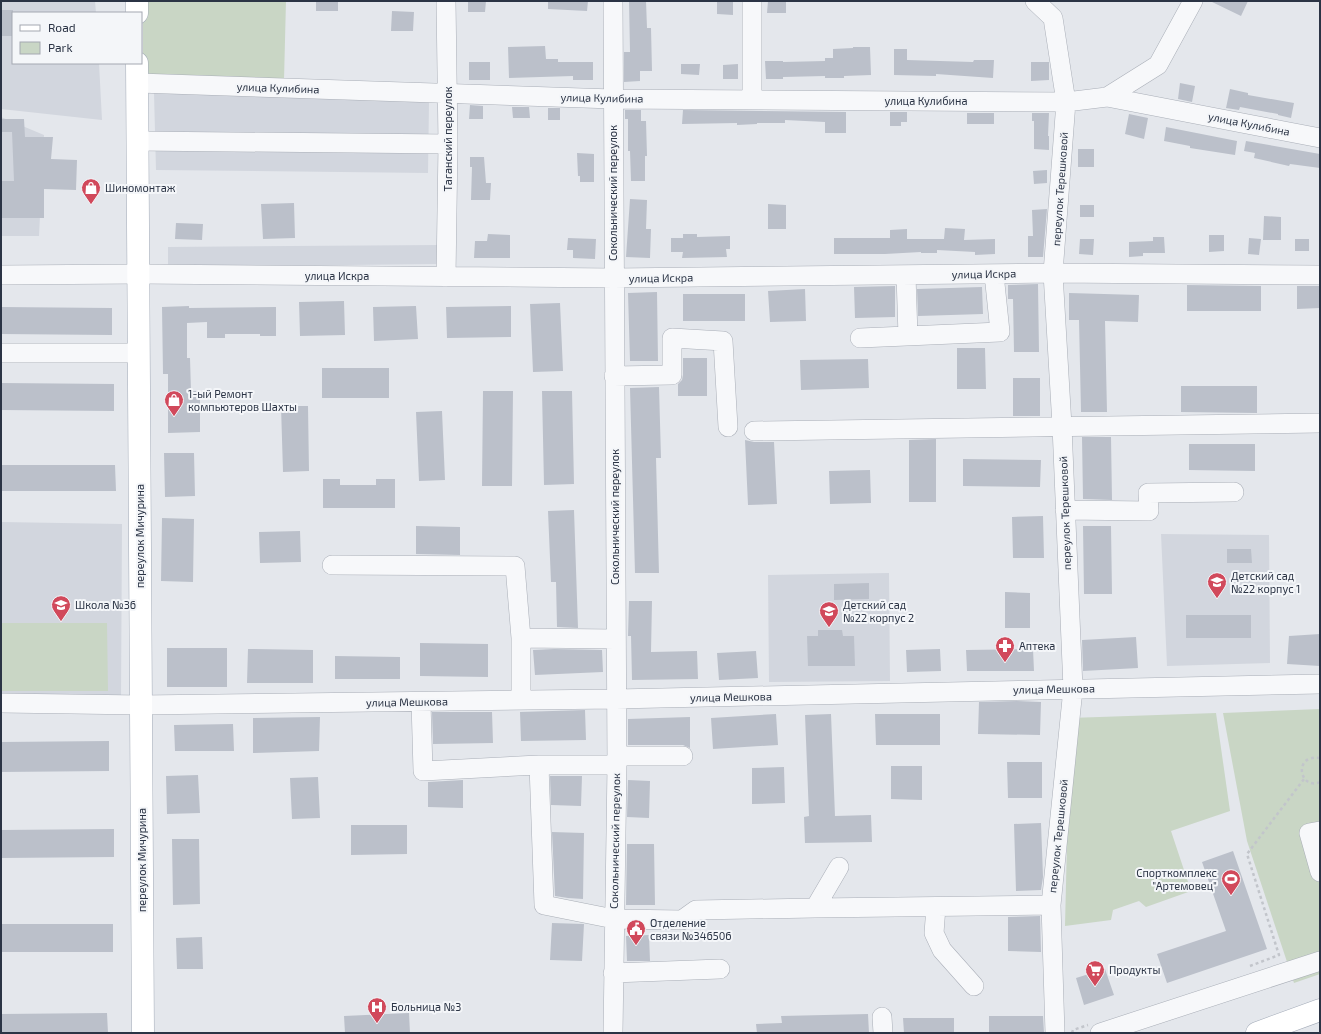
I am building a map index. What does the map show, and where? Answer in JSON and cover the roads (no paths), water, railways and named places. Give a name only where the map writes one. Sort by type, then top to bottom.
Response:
[{"type":"main road","points":[[137,1],[137,12]]},
{"type":"main road","name":"переулок Мичурина","points":[[138,73],[143,1033]]},
{"type":"main road","points":[[1257,1033],[1320,1010]]},
{"type":"street","name":"Таганский переулок","points":[[446,1],[448,94],[446,277]]},
{"type":"street","name":"Сокольнический переулок","points":[[612,1],[616,639],[616,760],[612,1033]]},
{"type":"street","points":[[752,1],[752,100]]},
{"type":"street","name":"переулок Терешковой","points":[[1034,1],[1053,18],[1066,102],[1053,273],[1062,426],[1073,689],[1051,905],[1055,1033]]},
{"type":"street","points":[[1107,97],[1158,65],[1192,1]]},
{"type":"street","name":"улица Кулибина","points":[[138,73],[448,94],[613,99],[1066,102],[1107,97],[1320,138]]},
{"type":"street","points":[[138,141],[448,144]]},
{"type":"street","name":"улица Искра","points":[[1,275],[139,274],[614,278],[1053,273],[1320,275]]},
{"type":"street","points":[[860,338],[1000,332],[994,274]]},
{"type":"street","points":[[906,275],[908,336]]},
{"type":"street","points":[[614,376],[672,375],[672,338],[723,341],[728,427]]},
{"type":"street","points":[[1,353],[139,353]]},
{"type":"street","points":[[754,431],[1320,423]]},
{"type":"street","points":[[1065,510],[1149,511],[1148,493],[1234,492]]},
{"type":"street","points":[[332,565],[515,566],[521,638],[521,700]]},
{"type":"street","points":[[521,638],[616,639]]},
{"type":"street","name":"улица Мешкова","points":[[1,703],[141,705],[421,702],[1320,684]]},
{"type":"street","points":[[421,702],[423,771],[683,756]]},
{"type":"street","points":[[539,765],[544,906],[614,919],[682,920],[696,910],[1051,905]]},
{"type":"street","points":[[1320,831],[1309,833],[1320,872]]},
{"type":"street","points":[[815,908],[839,867]]},
{"type":"street","points":[[936,907],[934,933],[942,950],[974,986]]},
{"type":"street","points":[[1097,1028],[1320,961]]},
{"type":"street","points":[[613,973],[720,969]]},
{"type":"place","name":"Шиномонтаж","points":[[91,205]]},
{"type":"place","name":"1-ый Ремонт компьютеров Шахты","points":[[174,417]]},
{"type":"place","name":"Детский сад №22 корпус 1","points":[[1217,599]]},
{"type":"place","name":"Школа №36","points":[[61,622]]},
{"type":"place","name":"Детский сад №22 корпус 2","points":[[829,628]]},
{"type":"place","name":"Аптека","points":[[1005,663]]},
{"type":"place","name":"Спорткомплекс \"Артемовец\"","points":[[1231,896]]},
{"type":"place","name":"Отделение связи №346506","points":[[636,946]]},
{"type":"place","name":"Продукты","points":[[1095,987]]},
{"type":"place","name":"Больница №3","points":[[377,1024]]}]
